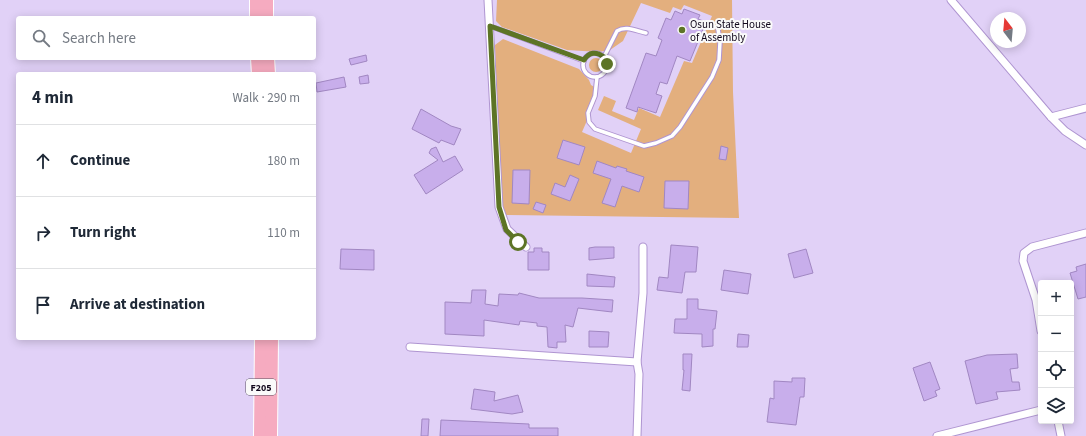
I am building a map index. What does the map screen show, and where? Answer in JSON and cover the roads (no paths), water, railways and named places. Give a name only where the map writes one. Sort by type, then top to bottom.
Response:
[{"type":"main road","points":[[256,0],[256,16]]},
{"type":"main road","points":[[267,0],[267,16]]},
{"type":"main road","points":[[257,60],[258,72]]},
{"type":"main road","points":[[268,60],[269,72]]},
{"type":"main road","name":"F205","points":[[260,436],[261,340]]},
{"type":"main road","name":"F205","points":[[271,436],[272,340]]},
{"type":"street","points":[[488,0],[499,207],[506,230],[526,247]]},
{"type":"street","points":[[951,0],[1064,132],[1086,145]]},
{"type":"street","points":[[1051,117],[1086,108]]},
{"type":"street","points":[[1039,316],[1036,300],[1023,261],[1024,253],[1032,247],[1086,232]]},
{"type":"street","points":[[637,436],[639,374],[637,362],[643,293],[643,247]]},
{"type":"street","points":[[410,346],[637,362]]},
{"type":"street","points":[[937,436],[1038,411]]},
{"type":"street","points":[[1059,424],[1061,436]]},
{"type":"lane","points":[[490,26],[584,60]]},
{"type":"lane","points":[[584,60],[585,72],[591,77],[602,75],[607,68],[604,57],[617,31],[624,28],[646,33]]},
{"type":"lane","points":[[597,77],[595,96],[588,113],[589,122],[595,129],[644,146],[656,143],[672,136],[680,127],[712,77],[719,60],[720,42],[718,29]]},
{"type":"lane","points":[[584,60],[592,53],[604,57]]},
{"type":"place","name":"Osun State House of Assembly","points":[[682,30]]}]
